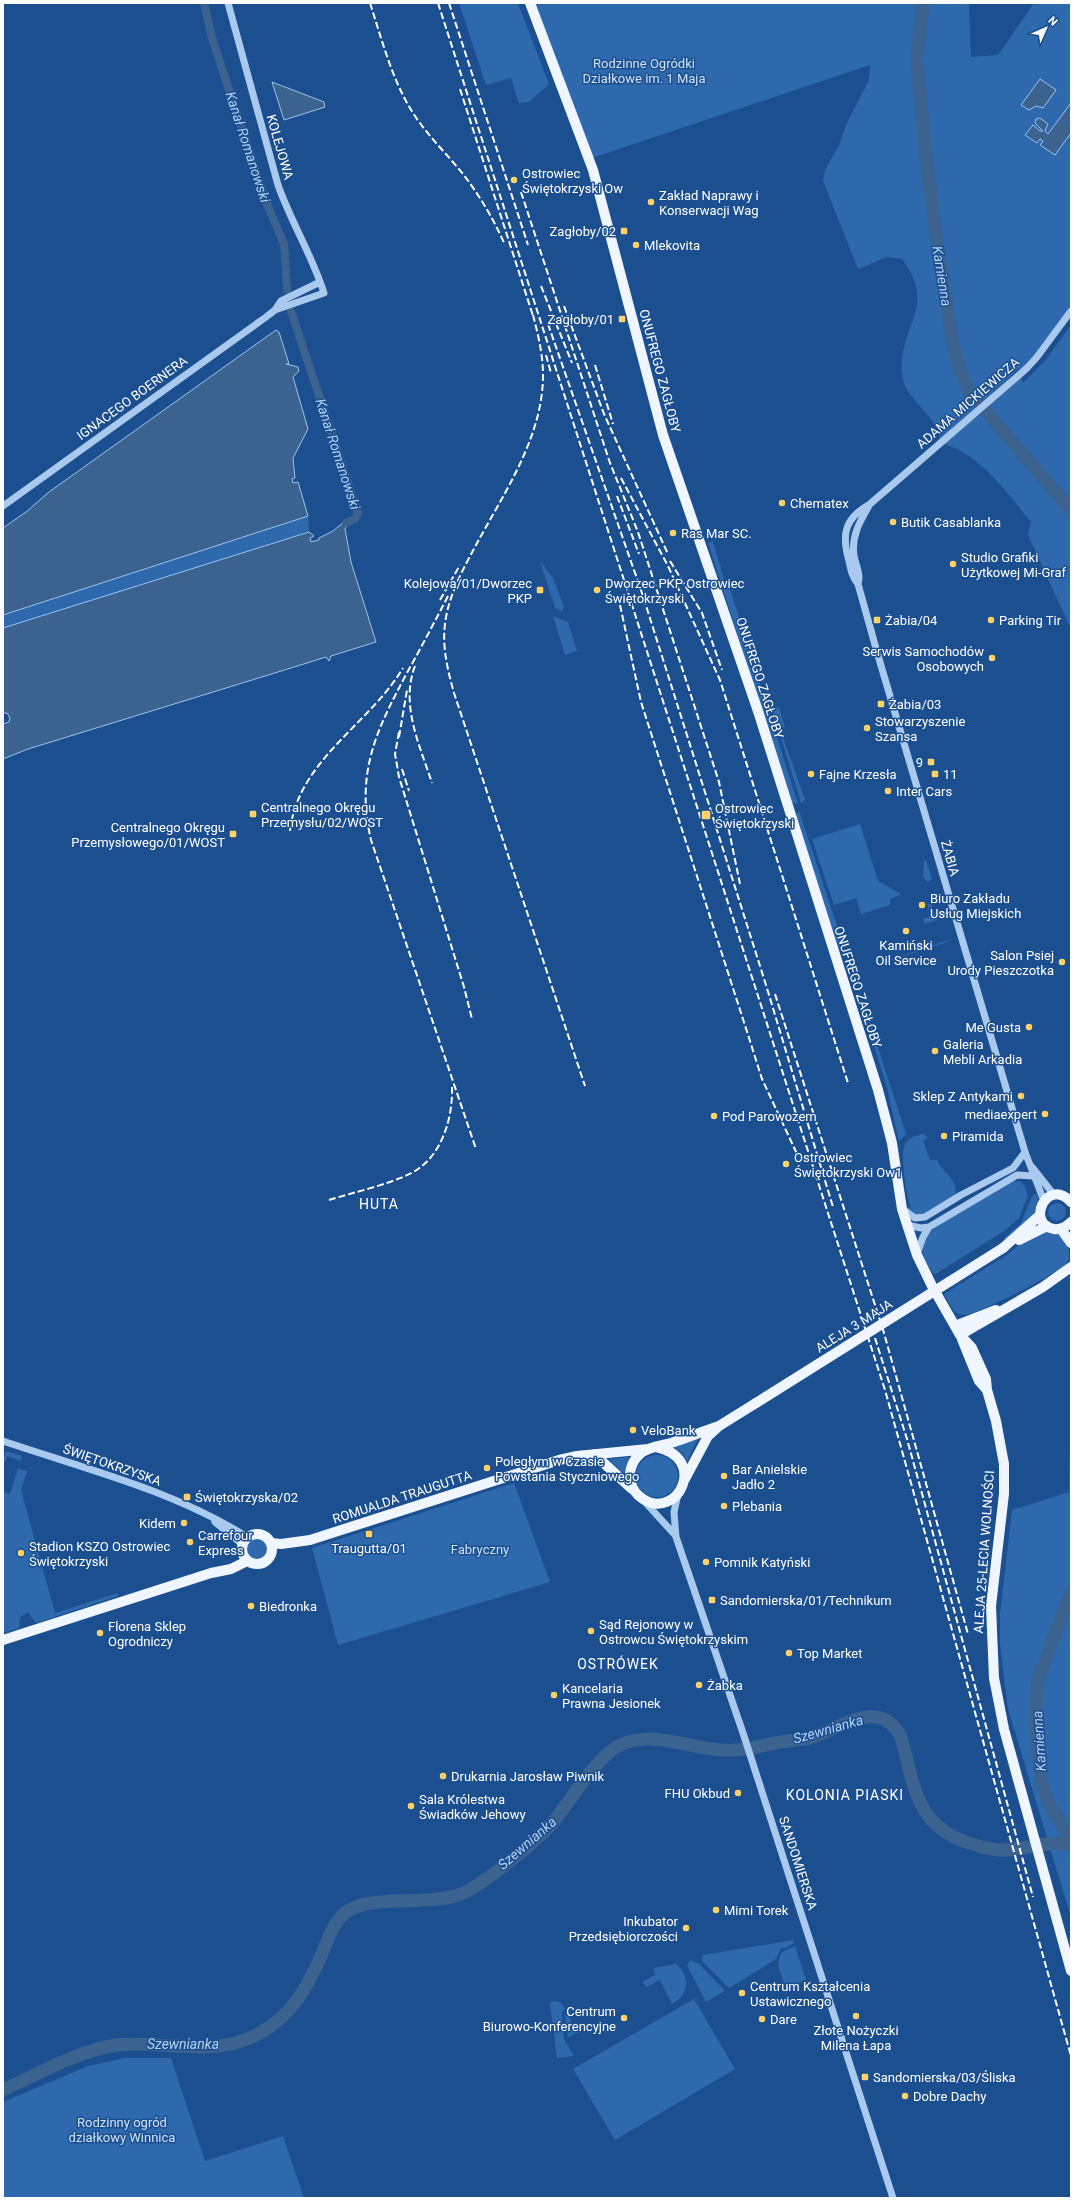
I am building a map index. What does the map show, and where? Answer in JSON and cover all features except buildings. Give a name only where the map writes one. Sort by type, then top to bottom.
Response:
[{"type":"main road","name":"ONUFREGO ZAGŁOBY","points":[[530,3],[593,170],[662,429],[758,711],[878,1090],[892,1143],[902,1209],[907,1225],[917,1255],[932,1286],[960,1335]]},
{"type":"main road","points":[[1070,1199],[1054,1195],[1044,1201],[1040,1215],[1047,1226],[1061,1229],[1071,1243]]},
{"type":"main road","name":"ALEJA 3 MAJA","points":[[1003,1248],[1040,1215]]},
{"type":"main road","points":[[1061,1229],[1071,1223]]},
{"type":"main road","name":"ALEJA 3 MAJA","points":[[684,1481],[704,1441],[719,1426],[1003,1248],[1047,1226]]},
{"type":"main road","points":[[960,1335],[1039,1289],[1070,1268]]},
{"type":"main road","points":[[955,1326],[1006,1307]]},
{"type":"main road","name":"ALEJA 25-LECIA WOLNOŚCI","points":[[960,1335],[972,1348],[986,1378],[987,1390],[996,1421],[1004,1464],[1003,1513],[995,1559],[991,1606],[991,1644],[994,1678],[1004,1729],[1071,1971]]},
{"type":"main road","name":"ALEJA 3 MAJA","points":[[652,1448],[719,1426]]},
{"type":"main road","points":[[594,1454],[638,1495],[646,1501],[658,1503],[670,1500],[678,1494],[684,1481],[684,1469],[679,1458],[669,1450],[652,1448],[635,1459],[630,1470],[631,1482],[638,1495]]},
{"type":"main road","name":"ROMUALDA TRAUGUTTA","points":[[272,1548],[281,1544],[310,1540],[559,1460],[594,1454],[652,1448]]},
{"type":"main road","points":[[253,1534],[260,1534],[266,1536],[272,1548],[268,1560],[261,1564],[252,1564],[245,1558],[244,1540],[253,1534]]},
{"type":"main road","points":[[3,1640],[211,1573],[245,1558]]},
{"type":"street","name":"KOLEJOWA","points":[[228,3],[278,185],[285,205],[324,293]]},
{"type":"street","name":"IGNACEGO BOERNERA","points":[[3,506],[275,310],[282,301],[320,282]]},
{"type":"street","name":"IGNACEGO BOERNERA","points":[[275,310],[324,293]]},
{"type":"street","name":"ADAMA MICKIEWICZA","points":[[846,528],[857,512],[870,504],[1016,378],[1037,357],[1071,311]]},
{"type":"street","name":"ADAMA MICKIEWICZA","points":[[856,533],[870,504]]},
{"type":"street","name":"ŻABIA","points":[[846,528],[845,539],[847,555],[854,579],[858,584],[1025,1152],[1033,1176],[1044,1201]]},
{"type":"street","name":"ŻABIA","points":[[856,533],[854,548],[860,577],[858,584]]},
{"type":"street","points":[[902,1209],[915,1218],[925,1217],[1015,1166],[1025,1152]]},
{"type":"street","name":"ŻABIA","points":[[1028,1161],[1054,1195]]},
{"type":"street","points":[[907,1225],[921,1228],[929,1227],[1017,1175],[1033,1176]]},
{"type":"street","points":[[917,1255],[929,1227]]},
{"type":"street","name":"ŚWIĘTOKRZYSKA","points":[[3,1441],[142,1487],[184,1504],[211,1518],[244,1540]]},
{"type":"street","name":"SANDOMIERSKA","points":[[678,1494],[674,1512],[676,1537],[744,1736],[894,2198]]},
{"type":"street","name":"SANDOMIERSKA","points":[[638,1495],[676,1537]]},
{"type":"green space","points":[[459,3],[518,3],[549,84],[529,102],[519,103],[511,78],[486,85]]},
{"type":"green space","name":"Rodzinne Ogródki Działkowe im. 1 Maja","points":[[530,3],[969,3],[971,57],[998,55],[1034,3],[1071,3],[1071,311],[1027,368],[1018,369],[956,428],[1021,373],[1023,383],[1045,361],[1071,325],[1071,629],[1028,535],[1031,522],[1002,487],[980,464],[954,448],[940,443],[938,431],[933,421],[907,390],[902,375],[902,358],[917,304],[917,291],[912,276],[902,259],[887,257],[858,269],[823,181],[825,170],[839,145],[846,125],[869,80],[870,65],[589,159]]},
{"type":"green space","points":[[308,516],[309,532],[3,630],[3,615]]},
{"type":"green space","points":[[713,541],[726,586],[729,585],[798,804],[792,803],[708,543]]},
{"type":"green space","points":[[540,561],[553,578],[564,607],[562,611],[555,608]]},
{"type":"green space","points":[[737,596],[773,709],[779,707],[785,727],[780,729],[805,799],[801,803]]},
{"type":"green space","points":[[553,616],[568,622],[577,651],[565,655]]},
{"type":"green space","points":[[799,811],[844,947],[841,948],[838,947],[796,815]]},
{"type":"green space","points":[[860,824],[878,881],[901,894],[890,899],[890,905],[861,914],[856,898],[834,905],[812,839]]},
{"type":"green space","points":[[926,860],[932,879],[928,882],[923,877],[924,861]]},
{"type":"green space","points":[[931,903],[937,920],[924,924],[923,919],[931,916],[927,904]]},
{"type":"green space","points":[[953,939],[944,943],[858,971],[948,940]]},
{"type":"green space","points":[[870,1023],[906,1134],[899,1142],[887,1087],[867,1024]]},
{"type":"green space","points":[[924,1134],[928,1138],[923,1140],[930,1160],[937,1160],[953,1181],[956,1189],[955,1195],[923,1218],[902,1209],[911,1207],[907,1196],[904,1177],[904,1147],[905,1144],[912,1138]]},
{"type":"green space","points":[[1013,1180],[1016,1182],[1020,1181],[1024,1185],[1028,1196],[1019,1218],[1007,1229],[934,1275],[923,1255],[922,1250],[923,1241],[928,1234],[949,1217]]},
{"type":"green space","points":[[1037,1193],[1037,1208],[1029,1220],[1005,1239],[1004,1238],[1021,1223],[1032,1196]]},
{"type":"green space","points":[[1053,1203],[1061,1203],[1066,1208],[1064,1219],[1061,1221],[1053,1221],[1048,1216],[1048,1208]]},
{"type":"green space","points":[[1047,1231],[1058,1233],[1067,1244],[1069,1256],[1066,1264],[1048,1276],[983,1309],[964,1315],[957,1313],[954,1310],[944,1294],[1007,1255],[1025,1240]]},
{"type":"green space","points":[[1071,1360],[1071,1917],[1008,1709],[1000,1645],[1000,1614],[1012,1510],[1069,1492]]},
{"type":"green space","points":[[698,1438],[687,1462],[683,1454],[674,1447]]},
{"type":"green space","points":[[6,1451],[22,1456],[21,1461],[7,1456],[5,1462],[3,1461]]},
{"type":"green space","points":[[653,1455],[661,1455],[669,1458],[675,1464],[678,1476],[675,1488],[669,1494],[661,1497],[653,1497],[645,1494],[639,1488],[636,1480],[636,1472],[639,1464],[645,1458]]},
{"type":"green space","points":[[630,1457],[624,1474],[609,1459]]},
{"type":"green space","name":"Stadion KSZO Ostrowiec Świętokrzyski","points":[[18,1468],[27,1471],[21,1490],[55,1613],[118,1593],[118,1596],[36,1623],[28,1612],[20,1617],[19,1628],[3,1633],[3,1492],[10,1494]]},
{"type":"green space","name":"Fabryczny","points":[[514,1483],[550,1582],[338,1645],[312,1548]]},
{"type":"green space","points":[[253,1539],[261,1539],[267,1545],[267,1553],[261,1559],[253,1559],[247,1553],[247,1545]]},
{"type":"green space","points":[[793,1940],[794,1943],[785,1948],[781,1948],[776,1959],[729,1988],[702,1961],[703,1955]]},
{"type":"green space","points":[[795,1946],[806,1980],[784,1988],[779,1967],[780,1958],[782,1952]]},
{"type":"green space","points":[[690,1960],[699,1964],[725,1991],[706,2002],[687,1965]]},
{"type":"green space","points":[[676,1964],[684,1974],[686,1985],[682,1996],[672,2004],[660,1980],[647,1987],[642,1982],[655,1975],[654,1968]]},
{"type":"green space","points":[[694,1999],[735,2069],[615,2140],[573,2069]]},
{"type":"green space","points":[[554,2001],[560,2002],[565,2009],[562,2012],[564,2039],[574,2056],[557,2058],[550,2003]]},
{"type":"green space","points":[[565,2014],[568,2014],[572,2023],[569,2023],[571,2027],[581,2024],[586,2029],[568,2037]]},
{"type":"green space","name":"Rodzinny ogród działkowy Winnica","points":[[125,2058],[171,2058],[205,2161],[283,2136],[304,2198],[3,2198],[3,2102],[88,2066]]},
{"type":"shaded area","points":[[1040,79],[1056,90],[1043,108],[1036,106],[1029,110],[1021,105]]},
{"type":"shaded area","points":[[272,82],[324,102],[325,107],[284,120]]},
{"type":"shaded area","points":[[1071,103],[1071,133],[1055,155],[1040,145],[1043,141],[1040,139],[1037,143],[1025,135],[1033,125],[1040,131],[1043,131],[1035,123],[1036,119],[1040,118],[1048,124],[1045,131],[1048,134]]},
{"type":"shaded area","points":[[276,330],[279,332],[289,364],[286,364],[298,367],[299,371],[293,377],[308,429],[293,458],[295,478],[292,479],[293,483],[298,482],[308,516],[3,615],[3,528],[26,512],[49,492]]},
{"type":"shaded area","points":[[344,522],[348,524],[345,529],[351,562],[376,642],[331,656],[329,661],[326,657],[28,749],[3,759],[3,724],[9,722],[10,718],[7,713],[3,713],[3,628],[309,532],[314,536],[310,538],[311,542],[319,540],[319,538],[333,531]]},
{"type":"waterway","name":"Kanał Romanowski","points":[[204,3],[212,38],[266,202],[284,244],[287,290]]},
{"type":"waterway","name":"Kamienna","points":[[923,3],[917,58],[925,149],[938,249],[954,350],[970,393],[1071,510]]},
{"type":"waterway","name":"Kanał Romanowski","points":[[291,311],[358,513],[355,519],[346,523]]},
{"type":"waterway","name":"Kamienna","points":[[1071,1592],[1038,1679],[1035,1722],[1042,1784],[1050,1806],[1071,1840]]},
{"type":"waterway","name":"Szewnianka","points":[[3,2090],[73,2057],[102,2048],[133,2044],[185,2047],[219,2046],[236,2043],[266,2030],[288,2011],[297,2000],[318,1963],[335,1925],[345,1913],[356,1907],[369,1903],[385,1901],[433,1900],[449,1897],[463,1893],[484,1881],[547,1829],[593,1768],[602,1759],[620,1745],[634,1740],[662,1740],[720,1750],[741,1750],[813,1737],[860,1718],[872,1717],[882,1719],[892,1725],[901,1737],[914,1787],[927,1814],[937,1826],[951,1835],[969,1843],[998,1850],[1008,1850],[1055,1843],[1071,1845]]},
{"type":"railway","points":[[370,3],[393,73],[413,113],[424,129],[463,174],[475,191],[491,217],[505,245]]},
{"type":"railway","points":[[438,3],[885,1390],[1071,2056]]},
{"type":"railway","points":[[449,3],[528,245]]},
{"type":"railway","points":[[460,89],[534,319]]},
{"type":"railway","points":[[521,192],[610,463],[638,532],[719,782],[740,884]]},
{"type":"railway","points":[[541,286],[572,363]]},
{"type":"railway","points":[[564,306],[604,414],[668,554]]},
{"type":"railway","points":[[533,315],[540,345],[543,367],[541,398],[536,420],[529,442],[510,485],[461,573],[449,604],[445,624],[444,642],[454,693],[585,1086]]},
{"type":"railway","points":[[548,324],[642,593],[766,985],[833,1207]]},
{"type":"railway","points":[[546,355],[551,373]]},
{"type":"railway","points":[[595,365],[613,424]]},
{"type":"railway","points":[[621,478],[668,566],[720,680],[848,1083]]},
{"type":"railway","points":[[617,496],[639,554]]},
{"type":"railway","points":[[670,561],[702,613],[722,670]]},
{"type":"railway","points":[[440,600],[460,565]]},
{"type":"railway","points":[[448,596],[397,692],[378,732],[368,772],[366,793],[367,816],[371,840],[476,1149]]},
{"type":"railway","points":[[620,605],[641,702],[762,1079],[798,1156]]},
{"type":"railway","points":[[415,666],[411,681],[410,696],[413,725],[432,783]]},
{"type":"railway","points":[[290,831],[296,806],[306,784],[320,763],[372,708],[403,668]]},
{"type":"railway","points":[[399,737],[407,690]]},
{"type":"railway","points":[[399,732],[395,754],[399,777],[464,987],[472,1019]]},
{"type":"railway","points":[[402,769],[409,791]]},
{"type":"railway","points":[[775,994],[884,1333],[968,1634]]},
{"type":"railway","points":[[329,1200],[399,1179],[418,1169],[427,1162],[434,1153],[445,1132],[451,1110],[452,1087]]},
{"type":"railway","points":[[875,1338],[907,1439],[1033,1897]]},
{"type":"place","name":"Ostrowiec Świętokrzyski Ow","points":[[514,180]]},
{"type":"place","name":"Zakład Naprawy i Konserwacji Wag","points":[[651,202]]},
{"type":"place","name":"Zagłoby/02","points":[[624,231]]},
{"type":"place","name":"Mlekovita","points":[[636,245]]},
{"type":"place","name":"Zagłoby/01","points":[[622,319]]},
{"type":"place","name":"Chematex","points":[[782,503]]},
{"type":"place","name":"Butik Casablanka","points":[[893,522]]},
{"type":"place","name":"Ras Mar SC.","points":[[673,533]]},
{"type":"place","name":"Studio Grafiki Użytkowej Mi-Graf","points":[[953,564]]},
{"type":"place","name":"Kolejowa/01/Dworzec PKP","points":[[540,590]]},
{"type":"place","name":"Dworzec PKP Ostrowiec Świętokrzyski","points":[[597,590]]},
{"type":"place","name":"Żabia/04","points":[[877,620]]},
{"type":"place","name":"Parking Tir","points":[[991,620]]},
{"type":"place","name":"Serwis Samochodów Osobowych","points":[[992,658]]},
{"type":"place","name":"Żabia/03","points":[[881,704]]},
{"type":"place","name":"Stowarzyszenie Szansa","points":[[867,728]]},
{"type":"place","name":"9","points":[[931,762]]},
{"type":"place","name":"Fajne Krzesła","points":[[811,774]]},
{"type":"place","name":"11","points":[[935,774]]},
{"type":"place","name":"Inter Cars","points":[[888,791]]},
{"type":"place","name":"Centralnego Okręgu Przemysłu/02/WOST","points":[[253,814]]},
{"type":"place","name":"Ostrowiec Świętokrzyski","points":[[706,815]]},
{"type":"place","name":"Centralnego Okręgu Przemysłowego/01/WOST","points":[[233,834]]},
{"type":"place","name":"Biuro Zakładu Usług Miejskich","points":[[922,905]]},
{"type":"place","name":"Kamiński Oil Service","points":[[906,931]]},
{"type":"place","name":"Salon Psiej Urody Pieszczotka","points":[[1062,962]]},
{"type":"place","name":"Me Gusta","points":[[1029,1027]]},
{"type":"place","name":"Galeria Mebli Arkadia","points":[[935,1051]]},
{"type":"place","name":"Sklep Z Antykami","points":[[1021,1096]]},
{"type":"place","name":"mediaexpert","points":[[1045,1114]]},
{"type":"place","name":"Pod Parowozem","points":[[714,1116]]},
{"type":"place","name":"Piramida","points":[[944,1136]]},
{"type":"place","name":"Ostrowiec Świętokrzyski Ow1","points":[[786,1164]]},
{"type":"place","name":"VeloBank","points":[[633,1430]]},
{"type":"place","name":"Poległym w Czasie Powstania Styczniowego","points":[[487,1468]]},
{"type":"place","name":"Bar Anielskie Jadło 2","points":[[724,1476]]},
{"type":"place","name":"Świętokrzyska/02","points":[[187,1497]]},
{"type":"place","name":"Plebania","points":[[724,1506]]},
{"type":"place","name":"Kidem","points":[[184,1523]]},
{"type":"place","name":"Traugutta/01","points":[[369,1534]]},
{"type":"place","name":"Carrefour Express","points":[[190,1542]]},
{"type":"place","name":"Stadion KSZO Ostrowiec Świętokrzyski","points":[[21,1553]]},
{"type":"place","name":"Pomnik Katyński","points":[[706,1562]]},
{"type":"place","name":"Sandomierska/01/Technikum","points":[[712,1600]]},
{"type":"place","name":"Biedronka","points":[[251,1606]]},
{"type":"place","name":"Sąd Rejonowy w Ostrowcu Świętokrzyskim","points":[[591,1631]]},
{"type":"place","name":"Florena Sklep Ogrodniczy","points":[[100,1633]]},
{"type":"place","name":"Top Market","points":[[789,1653]]},
{"type":"place","name":"Żabka","points":[[699,1685]]},
{"type":"place","name":"Kancelaria Prawna Jesionek","points":[[554,1695]]},
{"type":"place","name":"Drukarnia Jarosław Piwnik","points":[[443,1776]]},
{"type":"place","name":"FHU Okbud","points":[[738,1793]]},
{"type":"place","name":"Sala Królestwa Świadków Jehowy","points":[[411,1806]]},
{"type":"place","name":"Mimi Torek","points":[[716,1910]]},
{"type":"place","name":"Inkubator Przedsiębiorczości","points":[[686,1928]]},
{"type":"place","name":"Centrum Kształcenia Ustawicznego","points":[[742,1993]]},
{"type":"place","name":"Złote Nożyczki Milena Łapa","points":[[856,2016]]},
{"type":"place","name":"Centrum Biurowo-Konferencyjne","points":[[624,2018]]},
{"type":"place","name":"Dare","points":[[762,2019]]},
{"type":"place","name":"Sandomierska/03/Śliska","points":[[865,2077]]},
{"type":"place","name":"Dobre Dachy","points":[[905,2096]]},
{"type":"district","name":"HUTA","points":[[379,1204]]},
{"type":"district","name":"OSTRÓWEK","points":[[618,1664]]},
{"type":"district","name":"KOLONIA PIASKI","points":[[845,1795]]}]
